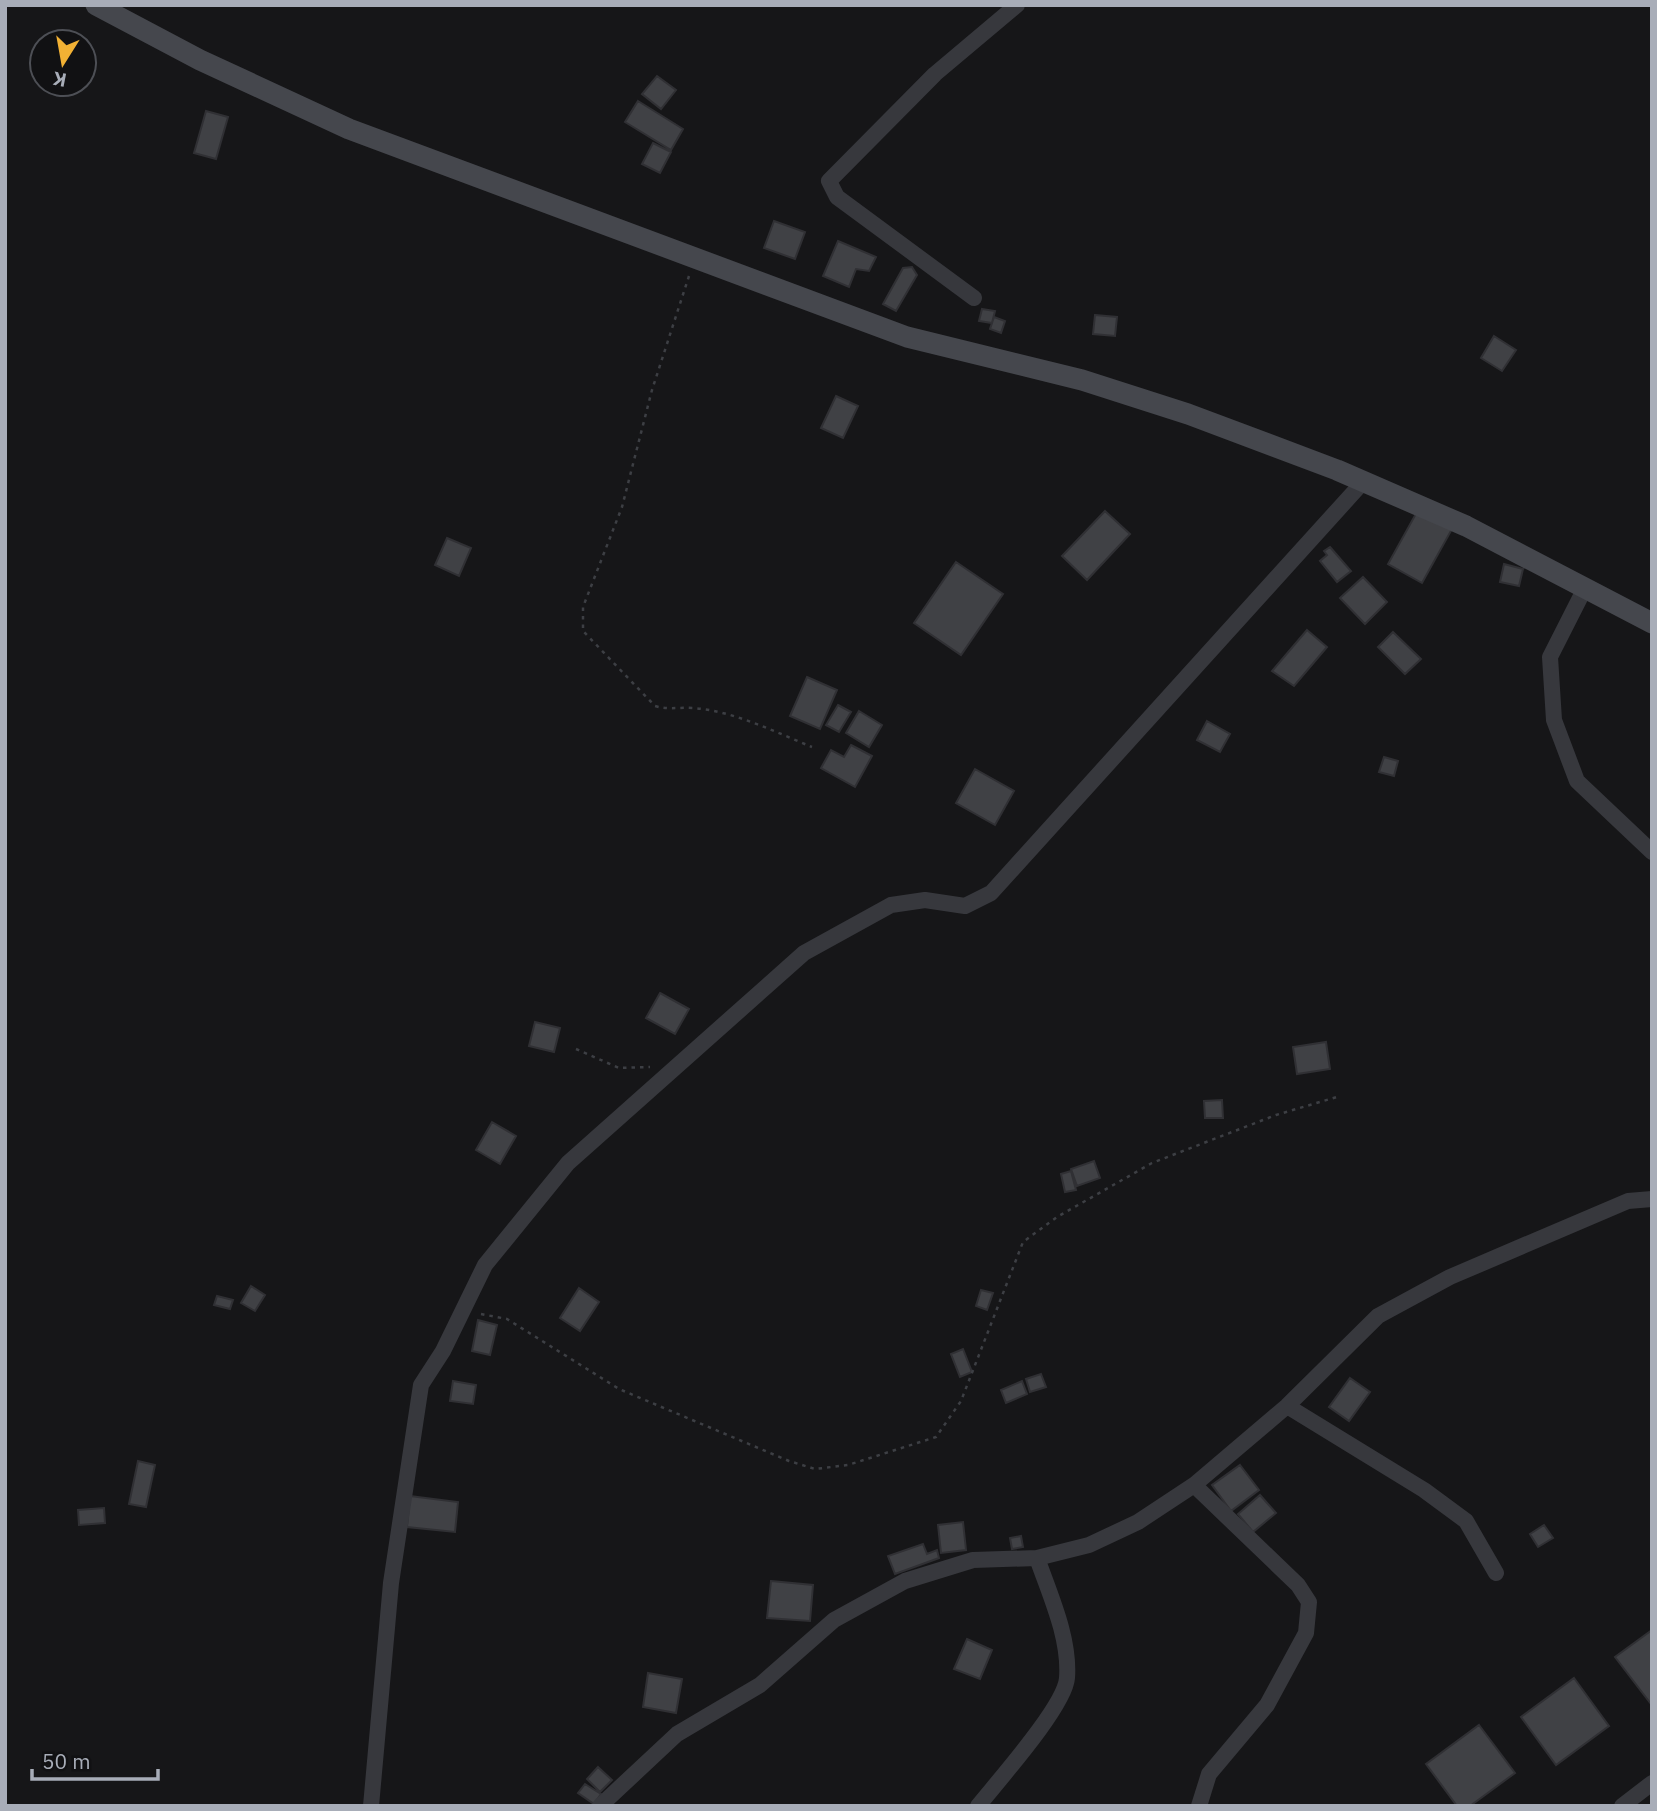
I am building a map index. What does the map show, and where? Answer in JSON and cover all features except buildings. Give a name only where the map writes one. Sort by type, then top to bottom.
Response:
[{"type":"main road","points":[[96,5],[200,60],[349,129],[907,337],[1082,380],[1188,414],[1363,482],[1466,526],[1652,623]]},
{"type":"street","points":[[974,298],[837,197],[829,181],[935,74],[1017,5]]},
{"type":"street","points":[[371,1806],[391,1583],[421,1385],[464,1310],[485,1265],[568,1163],[804,953],[891,905],[925,900],[965,906],[991,893],[1363,482]]},
{"type":"street","points":[[1585,588],[1550,657],[1554,720],[1577,781],[1652,852]]},
{"type":"street","points":[[600,1806],[677,1734],[760,1685],[834,1620],[905,1581],[973,1560],[1037,1558],[1089,1545],[1138,1522],[1194,1485],[1287,1406],[1378,1316],[1450,1277],[1628,1201],[1652,1199]]},
{"type":"street","points":[[1287,1406],[1424,1490],[1466,1521],[1496,1573]]},
{"type":"street","points":[[1194,1485],[1298,1585],[1309,1602],[1306,1633],[1287,1669],[1267,1705],[1209,1774],[1199,1806]]},
{"type":"street","points":[[978,1806],[1059,1701],[1067,1679],[1060,1626],[1037,1558]]},
{"type":"street","points":[[1622,1806],[1652,1783]]},
{"type":"path","points":[[695,256],[652,390],[622,507],[583,607],[583,631],[655,706],[670,710],[693,708],[753,723],[812,747]]},
{"type":"path","points":[[576,1049],[619,1068],[650,1067],[659,1062]]},
{"type":"path","points":[[464,1310],[507,1319],[619,1389],[789,1461],[816,1469],[848,1465],[936,1437],[961,1401],[1023,1242],[1057,1217],[1152,1163],[1276,1115],[1340,1096]]}]
